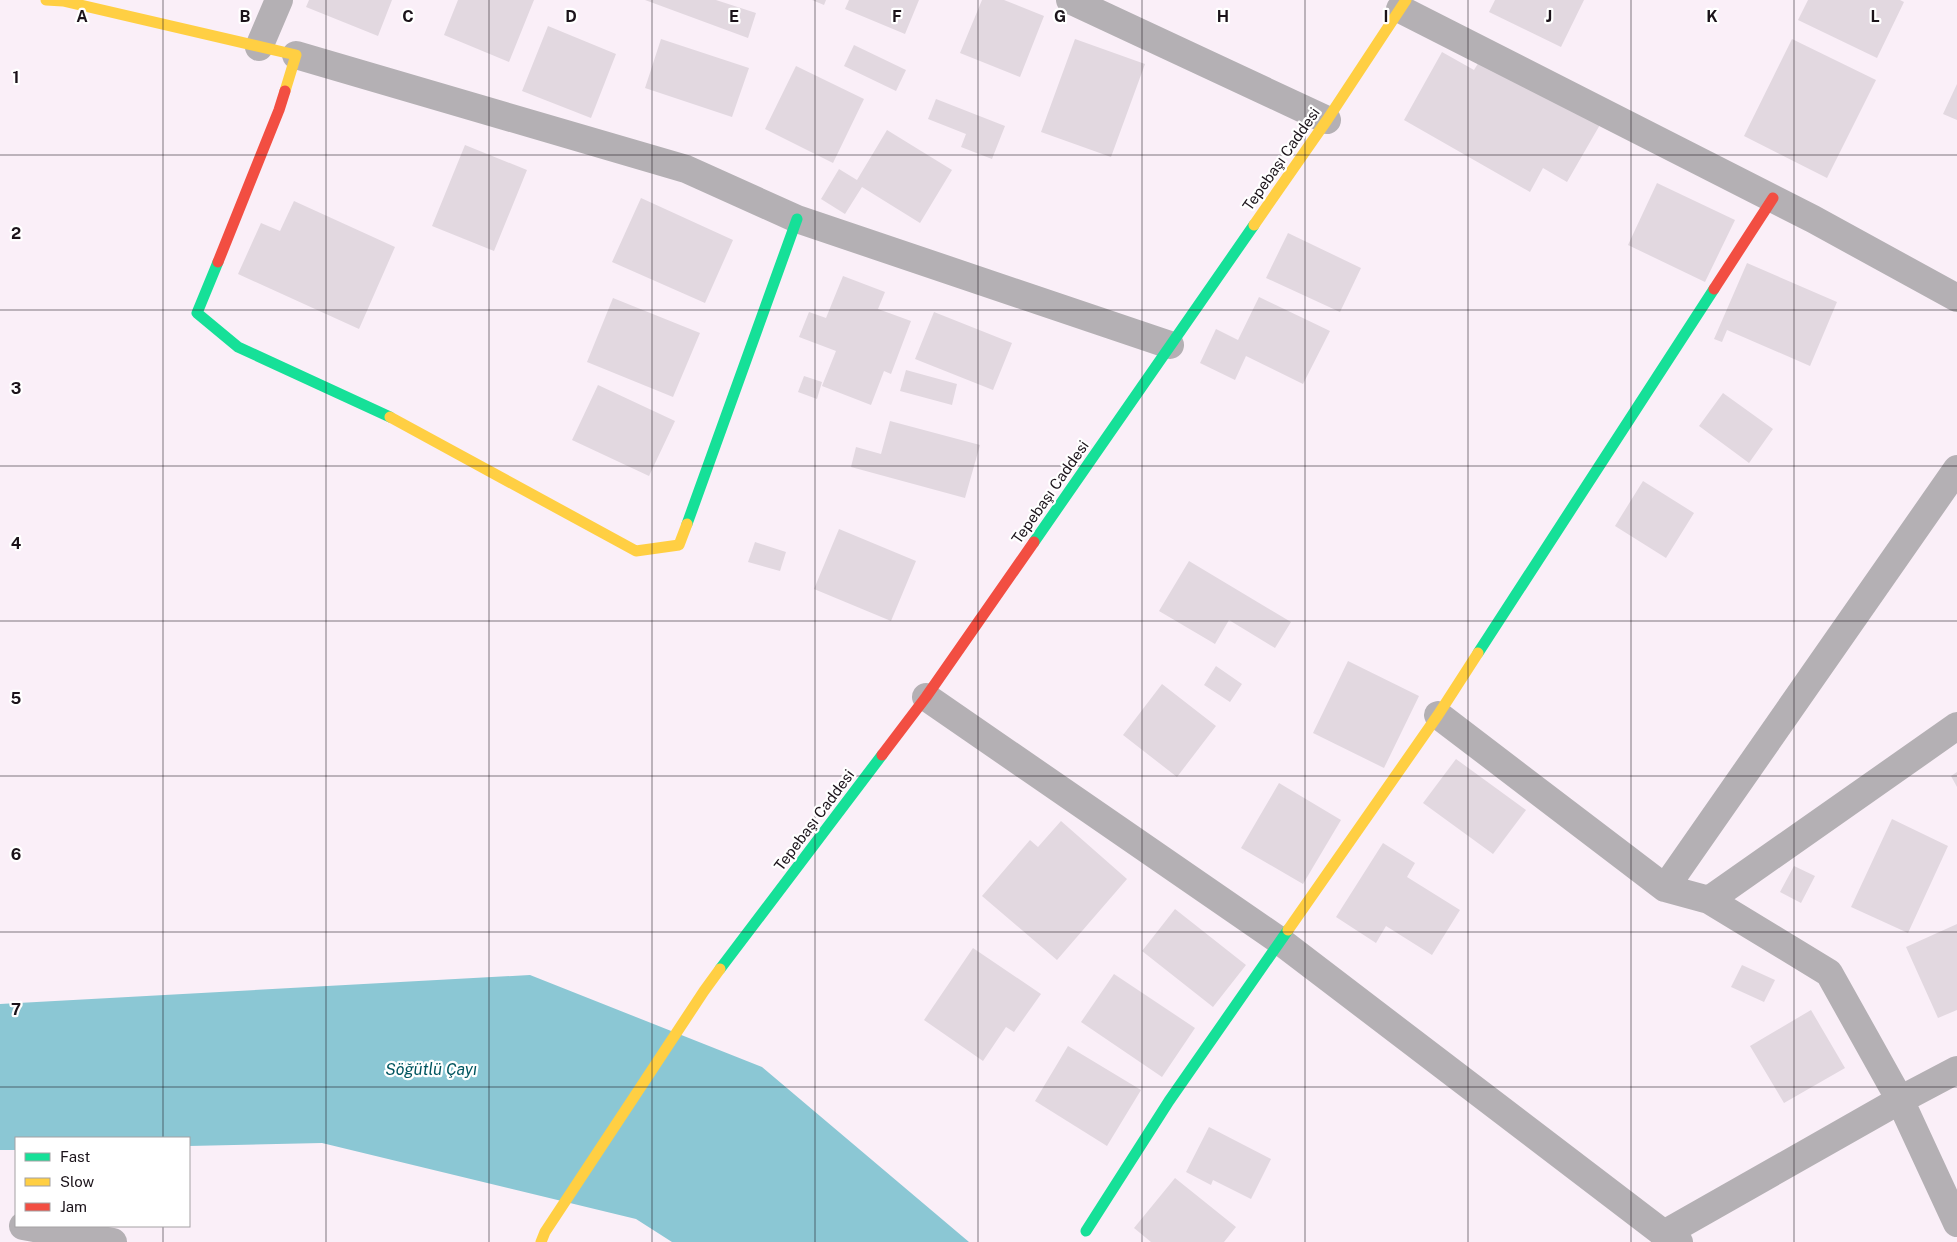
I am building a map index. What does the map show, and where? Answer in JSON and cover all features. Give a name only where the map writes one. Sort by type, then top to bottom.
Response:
[{"type":"street","points":[[46,0],[64,1],[296,55],[686,169],[797,219],[1170,345]]},
{"type":"street","points":[[259,47],[279,0]]},
{"type":"street","points":[[1070,0],[1327,120]]},
{"type":"street","points":[[1403,4],[1773,198],[1957,298]]},
{"type":"street","name":"Tepebaşı Caddesi","points":[[543,1237],[704,991],[926,697],[1327,120],[1403,4]]},
{"type":"street","points":[[296,55],[279,110],[197,313],[238,347],[390,417],[636,551],[679,545],[797,219]]},
{"type":"street","points":[[1086,1231],[1169,1100],[1438,715],[1773,198]]},
{"type":"street","points":[[1665,888],[1957,469]]},
{"type":"street","points":[[926,697],[1280,941],[1669,1239],[1900,1100],[1957,1070]]},
{"type":"street","points":[[1438,715],[1665,888],[1709,900],[1829,972],[1900,1100],[1957,1223]]},
{"type":"street","points":[[1709,900],[1957,726]]},
{"type":"street","points":[[0,1222],[15,1224]]},
{"type":"street","points":[[29,1227],[113,1242]]},
{"type":"water","name":"Söğütlü Çayı","points":[[530,975],[762,1067],[969,1242],[672,1242],[636,1219],[322,1143],[190,1146],[190,1137],[15,1137],[15,1150],[0,1150],[0,1004]]},
{"type":"building","points":[[309,0],[392,0],[378,36],[306,7]]},
{"type":"building","points":[[458,0],[534,0],[509,62],[444,35]]},
{"type":"building","points":[[645,0],[716,0],[756,13],[748,38]]},
{"type":"building","points":[[812,0],[826,0],[824,5]]},
{"type":"building","points":[[849,0],[919,0],[905,34],[845,9]]},
{"type":"building","points":[[982,0],[1004,0],[1044,16],[1020,77],[960,53]]},
{"type":"building","points":[[1495,0],[1584,0],[1561,47],[1489,12]]},
{"type":"building","points":[[1808,0],[1900,0],[1904,2],[1877,58],[1798,20]]},
{"type":"building","points":[[548,26],[616,54],[591,118],[522,91]]},
{"type":"building","points":[[661,39],[749,68],[732,117],[645,88]]},
{"type":"building","points":[[1075,39],[1145,64],[1111,157],[1041,132]]},
{"type":"building","points":[[1792,39],[1876,80],[1827,178],[1744,136]]},
{"type":"building","points":[[854,45],[906,70],[896,91],[844,66]]},
{"type":"building","points":[[1442,52],[1474,70],[1482,57],[1601,123],[1567,182],[1543,168],[1530,192],[1404,120]]},
{"type":"building","points":[[796,66],[864,99],[833,163],[765,129]]},
{"type":"building","points":[[1957,84],[1957,120],[1943,114]]},
{"type":"building","points":[[936,99],[1005,126],[992,159],[961,147],[966,134],[928,119]]},
{"type":"building","points":[[887,130],[952,170],[920,223],[862,187],[845,214],[821,199],[839,169],[857,180]]},
{"type":"building","points":[[465,145],[527,170],[494,251],[432,226]]},
{"type":"building","points":[[1657,183],[1735,220],[1705,282],[1628,245]]},
{"type":"building","points":[[641,198],[733,240],[705,303],[612,262]]},
{"type":"building","points":[[294,201],[395,247],[359,329],[238,274],[261,223],[280,231]]},
{"type":"building","points":[[1288,233],[1361,268],[1340,312],[1266,278]]},
{"type":"building","points":[[1747,263],[1837,302],[1810,366],[1727,330],[1722,342],[1714,339]]},
{"type":"building","points":[[843,276],[885,292],[878,309],[911,321],[891,374],[884,371],[871,405],[822,386],[836,351],[799,337],[809,312],[826,318]]},
{"type":"building","points":[[1259,297],[1330,331],[1303,384],[1246,356],[1235,380],[1200,363],[1216,329],[1238,340]]},
{"type":"building","points":[[613,298],[700,333],[673,397],[587,362]]},
{"type":"building","points":[[934,312],[1012,343],[993,390],[915,359]]},
{"type":"building","points":[[906,370],[957,384],[952,405],[900,391]]},
{"type":"building","points":[[804,376],[822,382],[817,399],[798,392]]},
{"type":"building","points":[[598,385],[675,421],[649,476],[572,440]]},
{"type":"building","points":[[1723,393],[1773,429],[1749,463],[1699,426]]},
{"type":"building","points":[[890,421],[980,445],[965,498],[851,467],[856,447],[881,454]]},
{"type":"building","points":[[1643,481],[1694,513],[1666,558],[1615,526]]},
{"type":"building","points":[[839,529],[916,561],[891,621],[814,589]]},
{"type":"building","points":[[755,542],[786,552],[780,571],[748,562]]},
{"type":"building","points":[[1189,561],[1291,622],[1275,648],[1229,620],[1215,644],[1159,611]]},
{"type":"building","points":[[1348,661],[1419,696],[1384,768],[1313,733]]},
{"type":"building","points":[[1216,666],[1242,684],[1230,702],[1204,685]]},
{"type":"building","points":[[1162,684],[1216,726],[1177,777],[1123,735]]},
{"type":"building","points":[[1456,759],[1526,810],[1493,854],[1423,803]]},
{"type":"building","points":[[1957,772],[1957,787],[1951,776]]},
{"type":"building","points":[[1279,783],[1341,820],[1303,884],[1241,848]]},
{"type":"building","points":[[1892,819],[1948,846],[1908,933],[1851,907]]},
{"type":"building","points":[[1061,821],[1127,879],[1057,960],[982,896],[1030,840],[1038,847]]},
{"type":"building","points":[[1383,843],[1415,863],[1407,877],[1460,910],[1432,955],[1386,926],[1376,943],[1336,917]]},
{"type":"building","points":[[1794,866],[1815,876],[1801,903],[1780,892]]},
{"type":"building","points":[[1175,909],[1246,965],[1213,1007],[1142,951]]},
{"type":"building","points":[[1957,924],[1957,1010],[1938,1018],[1906,947]]},
{"type":"building","points":[[973,948],[1041,994],[1014,1032],[1006,1027],[983,1061],[924,1020]]},
{"type":"building","points":[[1742,965],[1775,980],[1764,1002],[1731,987]]},
{"type":"building","points":[[1114,974],[1195,1028],[1162,1077],[1081,1022]]},
{"type":"building","points":[[1811,1010],[1845,1068],[1784,1103],[1750,1046]]},
{"type":"building","points":[[1068,1046],[1141,1090],[1107,1146],[1035,1101]]},
{"type":"building","points":[[1209,1127],[1271,1159],[1251,1199],[1213,1180],[1211,1185],[1186,1172]]},
{"type":"building","points":[[1175,1178],[1236,1227],[1224,1242],[1151,1242],[1134,1228]]},
{"type":"traffic: fast","points":[[687,524],[797,219]]},
{"type":"traffic: fast","points":[[1034,542],[1254,225]]},
{"type":"traffic: fast","points":[[218,262],[197,313],[238,347],[390,417]]},
{"type":"traffic: fast","points":[[1478,653],[1714,289]]},
{"type":"traffic: fast","points":[[720,969],[882,755]]},
{"type":"traffic: fast","points":[[1086,1231],[1169,1101],[1288,930]]},
{"type":"traffic: slow","points":[[46,0],[63,1],[296,55],[285,91]]},
{"type":"traffic: slow","points":[[1254,225],[1327,120],[1406,0]]},
{"type":"traffic: slow","points":[[390,417],[636,551],[679,545],[687,524]]},
{"type":"traffic: slow","points":[[1288,930],[1438,715],[1478,653]]},
{"type":"traffic: slow","points":[[541,1242],[545,1232],[720,969]]},
{"type":"traffic: jam","points":[[218,262],[285,91]]},
{"type":"traffic: jam","points":[[1714,289],[1773,198]]},
{"type":"traffic: jam","points":[[882,755],[926,697],[1034,542]]}]
